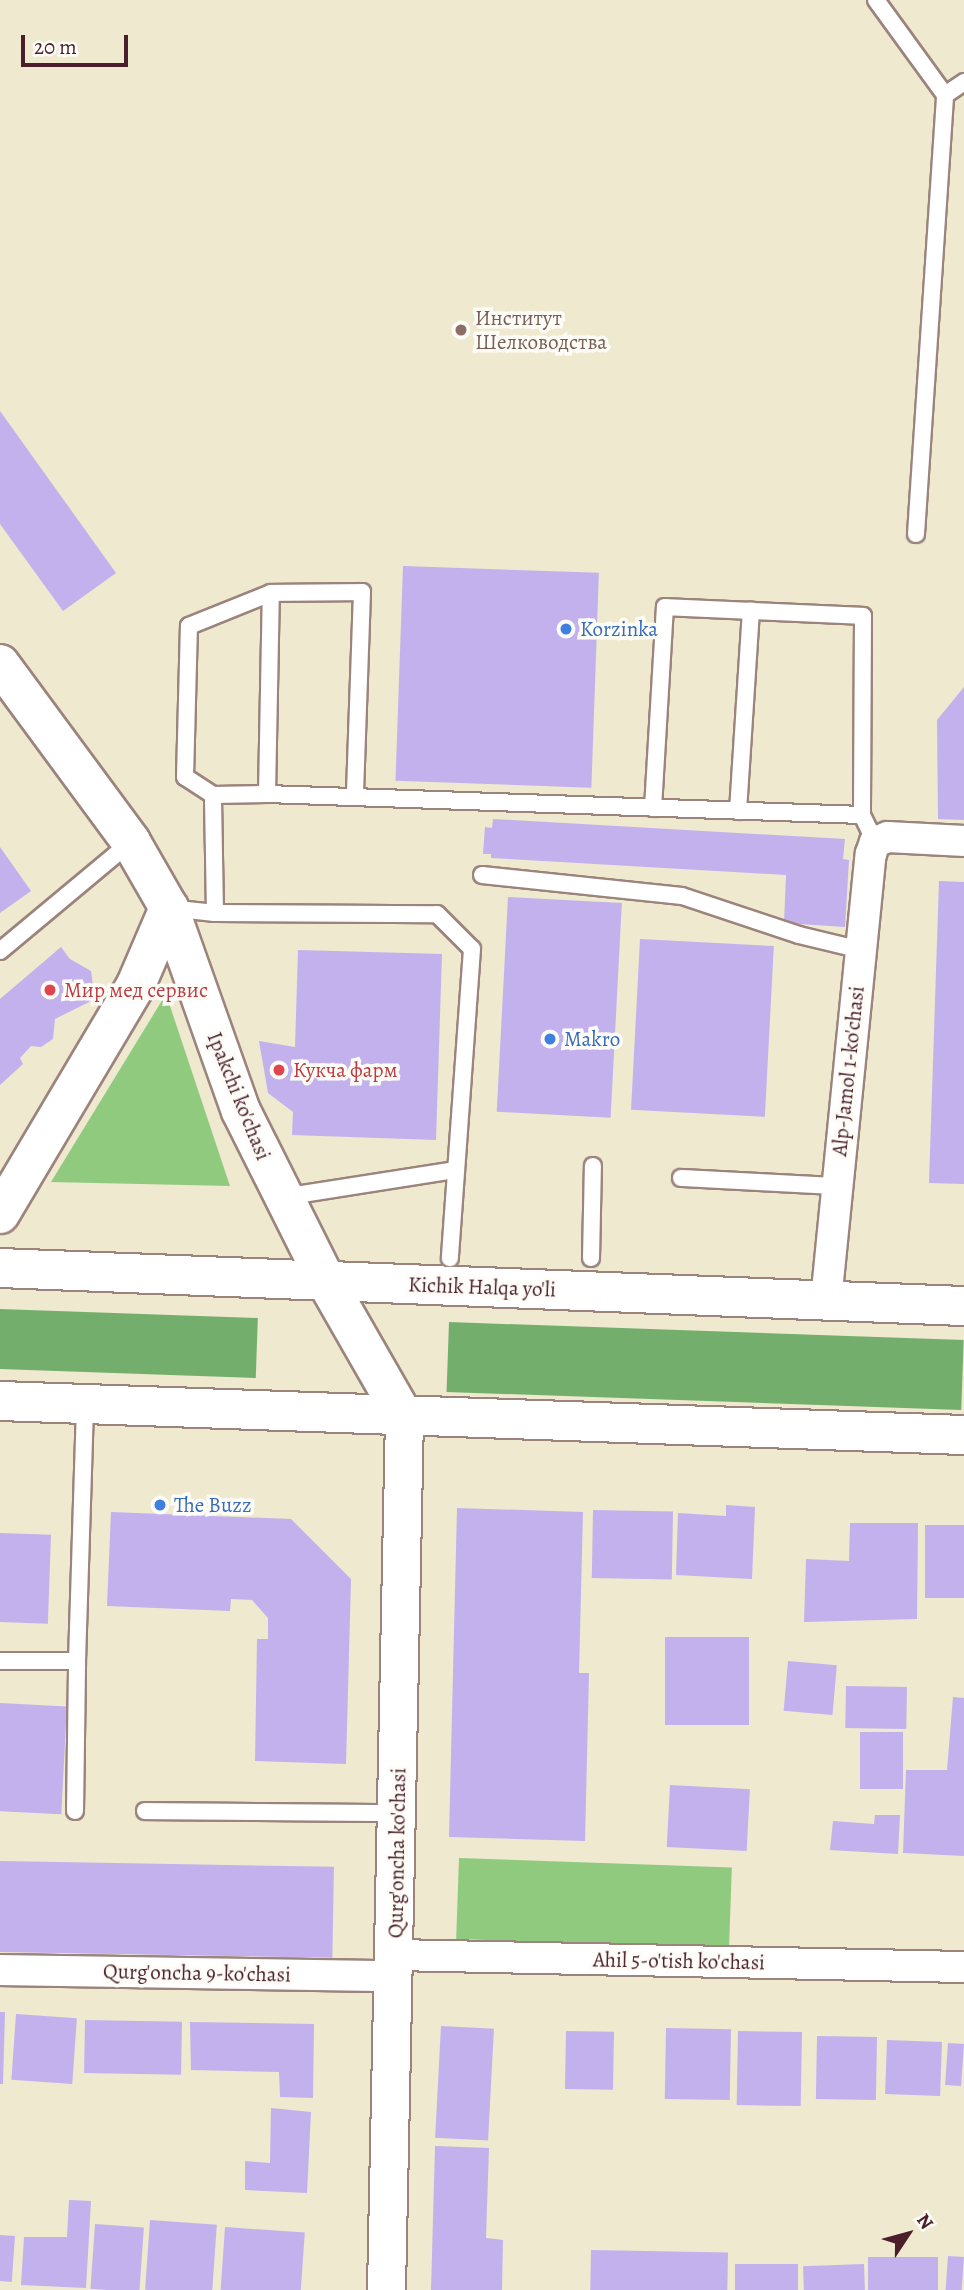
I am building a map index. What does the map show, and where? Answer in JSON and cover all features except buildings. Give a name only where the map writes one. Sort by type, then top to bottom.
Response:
[{"type":"main road","name":"Ipakchi ko'chasi","points":[[0,664],[131,842],[169,908],[241,1111],[326,1281],[404,1417]]},
{"type":"main road","points":[[0,1214],[135,987],[169,908]]},
{"type":"main road","name":"Kichik Halqa yo'li","points":[[0,1268],[964,1306]]},
{"type":"main road","points":[[0,1401],[964,1435]]},
{"type":"street","points":[[875,842],[888,837],[964,841]]},
{"type":"street","name":"Alp-Jamol 1-ko'chasi","points":[[826,1301],[861,950],[875,842]]},
{"type":"street","name":"Qurg'oncha ko'chasi","points":[[386,2290],[395,1966],[404,1417]]},
{"type":"street","name":"Ahil 5-o'tish ko'chasi","points":[[395,1966],[964,1967]]},
{"type":"street","name":"Qurg'oncha 9-ko'chasi","points":[[0,1970],[395,1966]]},
{"type":"lane","points":[[876,0],[945,95],[916,534]]},
{"type":"lane","points":[[945,95],[964,82]]},
{"type":"lane","points":[[267,794],[271,593]]},
{"type":"lane","points":[[355,796],[362,593],[271,593],[188,626],[185,777],[213,795],[355,796],[862,815]]},
{"type":"lane","points":[[653,808],[666,607],[863,616],[862,815],[875,842]]},
{"type":"lane","points":[[738,811],[751,610]]},
{"type":"lane","points":[[213,795],[215,914]]},
{"type":"lane","points":[[0,951],[131,842]]},
{"type":"lane","points":[[482,875],[682,896],[799,935],[861,950]]},
{"type":"lane","points":[[169,908],[215,914],[437,915],[472,949],[450,1258]]},
{"type":"lane","points":[[591,1258],[593,1166]]},
{"type":"lane","points":[[283,1197],[456,1170]]},
{"type":"lane","points":[[681,1178],[836,1186]]},
{"type":"lane","points":[[75,1811],[85,1404]]},
{"type":"lane","points":[[0,1661],[77,1661]]},
{"type":"lane","points":[[145,1811],[398,1813]]},
{"type":"green space","points":[[166,994],[230,1186],[51,1182]]},
{"type":"green space","points":[[0,1309],[258,1318],[256,1378],[0,1369]]},
{"type":"green space","points":[[449,1322],[964,1340],[961,1410],[447,1392]]},
{"type":"green space","points":[[459,1858],[732,1868],[729,1948],[456,1939]]},
{"type":"place","name":"Институт Шелководства","points":[[461,330]]},
{"type":"place","name":"Korzinka","points":[[566,629]]},
{"type":"place","name":"Мир мед сервис","points":[[50,990]]},
{"type":"place","name":"Makro","points":[[550,1039]]},
{"type":"place","name":"Кукча фарм","points":[[279,1070]]},
{"type":"place","name":"The Buzz","points":[[160,1505]]}]
